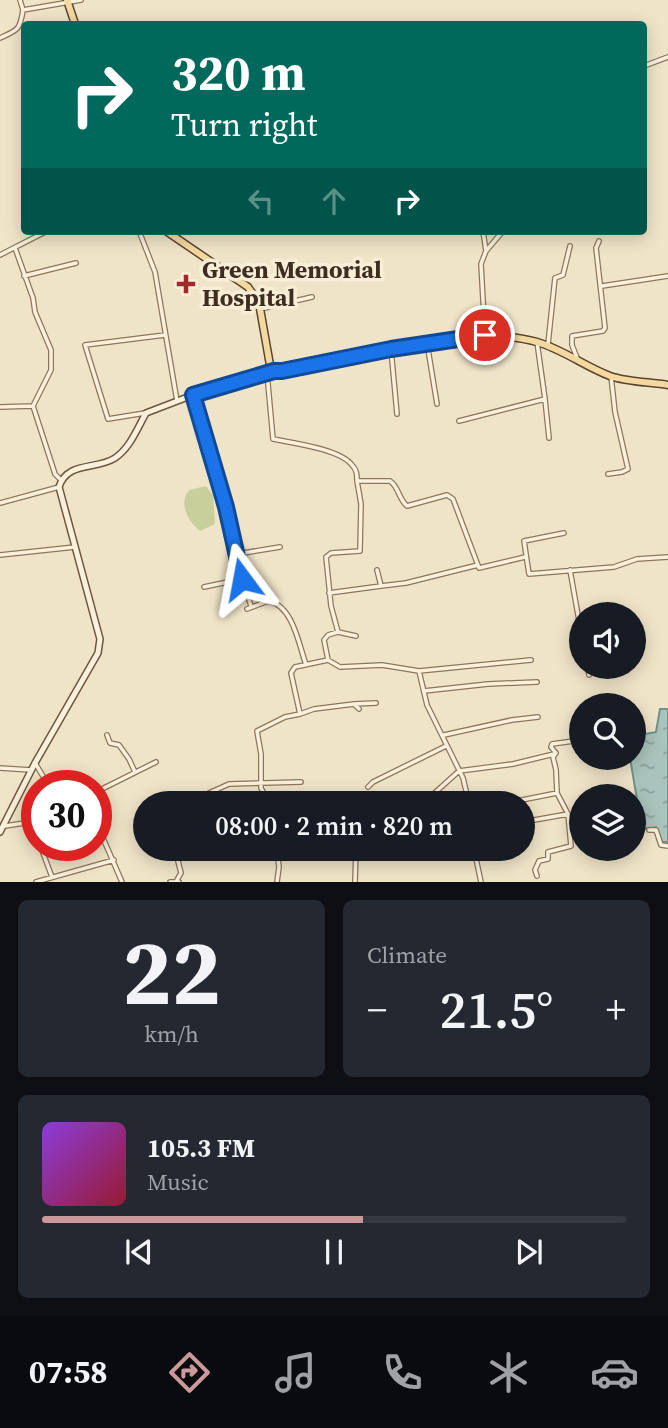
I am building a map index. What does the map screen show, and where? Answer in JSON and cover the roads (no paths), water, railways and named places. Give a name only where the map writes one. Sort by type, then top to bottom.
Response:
[{"type":"main road","points":[[68,1],[74,21]]},
{"type":"main road","points":[[172,235],[248,287],[260,309],[271,372],[391,349],[485,335],[537,342],[578,358],[611,376],[668,386]]},
{"type":"street","points":[[20,0],[23,10],[22,21]]},
{"type":"street","points":[[23,10],[80,0]]},
{"type":"street","points":[[0,38],[16,31],[21,25]]},
{"type":"street","points":[[647,65],[668,57]]},
{"type":"street","points":[[0,255],[39,235]]},
{"type":"street","points":[[141,235],[155,272],[177,401]]},
{"type":"street","points":[[484,235],[486,251]]},
{"type":"street","points":[[485,335],[481,264],[486,251],[500,235]]},
{"type":"street","points":[[578,358],[572,345],[572,337],[603,331],[605,328],[596,248],[599,241]]},
{"type":"street","points":[[548,347],[555,278],[563,275],[570,246]]},
{"type":"street","points":[[0,768],[31,770],[98,653],[100,639],[60,483],[33,405],[51,370],[51,350],[15,248]]},
{"type":"street","points":[[24,276],[76,263]]},
{"type":"street","points":[[602,286],[668,276]]},
{"type":"street","points":[[260,309],[312,297]]},
{"type":"street","points":[[165,334],[88,344],[85,347],[108,419],[146,413],[193,395],[271,372],[273,439],[331,452],[351,462],[356,471],[361,504],[360,551],[327,554],[329,593],[338,632]]},
{"type":"street","points":[[537,342],[549,438]]},
{"type":"street","points":[[427,343],[437,404]]},
{"type":"street","points":[[391,349],[397,414]]},
{"type":"street","points":[[608,474],[628,469],[615,412],[611,376]]},
{"type":"street","points":[[193,395],[226,507],[249,608],[268,601],[281,606],[288,616],[306,664]]},
{"type":"street","points":[[459,421],[545,399]]},
{"type":"street","points":[[0,407],[33,405]]},
{"type":"street","points":[[0,503],[60,483],[67,473],[82,467],[112,461],[125,450],[146,413]]},
{"type":"street","points":[[357,481],[390,481],[398,490],[400,500],[407,506],[438,496],[447,495],[453,499],[479,568],[524,557]]},
{"type":"street","points":[[564,533],[524,541],[524,557],[529,574],[614,567],[637,559],[668,557]]},
{"type":"street","points":[[0,555],[75,547]]},
{"type":"street","points":[[237,554],[280,547]]},
{"type":"street","points":[[329,593],[406,583],[478,565]]},
{"type":"street","points":[[377,570],[381,586]]},
{"type":"street","points":[[570,570],[576,602]]},
{"type":"street","points":[[205,587],[242,579]]},
{"type":"street","points":[[328,660],[325,638],[338,632],[356,636]]},
{"type":"street","points":[[300,714],[291,673],[295,667],[306,664],[328,660],[340,667],[382,665],[419,671],[531,660]]},
{"type":"street","points":[[419,671],[427,705],[459,771],[465,791]]},
{"type":"street","points":[[424,691],[537,682]]},
{"type":"street","points":[[354,704],[359,709]]},
{"type":"street","points":[[264,791],[261,783],[261,754],[257,731],[314,709],[376,704]]},
{"type":"street","points":[[443,735],[512,720],[538,718]]},
{"type":"street","points":[[107,735],[110,743],[119,745],[130,759],[135,772]]},
{"type":"street","points":[[556,753],[551,747],[552,744],[569,742]]},
{"type":"street","points":[[368,787],[373,782],[447,746]]},
{"type":"street","points":[[437,791],[459,771],[513,764],[556,753]]},
{"type":"street","points":[[537,876],[534,870],[539,861],[548,859],[548,852],[570,846],[568,814],[557,793],[553,757],[556,753]]},
{"type":"street","points":[[112,784],[156,762]]},
{"type":"street","points":[[35,763],[39,770]]},
{"type":"street","points":[[212,791],[229,785],[301,782]]},
{"type":"street","points":[[1,830],[21,790]]},
{"type":"street","points":[[535,797],[557,793]]},
{"type":"street","points":[[535,820],[568,814]]},
{"type":"street","points":[[1,830],[21,825]]},
{"type":"street","points":[[649,830],[656,830],[661,845],[668,846]]},
{"type":"street","points":[[112,856],[122,882]]},
{"type":"street","points":[[36,882],[114,860]]},
{"type":"street","points":[[46,861],[52,877]]},
{"type":"street","points":[[170,882],[178,881],[181,873],[178,861]]},
{"type":"street","points":[[277,882],[278,861]]},
{"type":"street","points":[[355,882],[356,861]]},
{"type":"street","points":[[475,861],[481,882]]},
{"type":"water","points":[[660,709],[668,709],[668,842],[662,842],[656,827],[646,828],[646,784],[634,784],[632,770],[646,770],[646,734],[656,732]]},
{"type":"place","name":"Green Memorial Hospital","points":[[186,284]]}]
